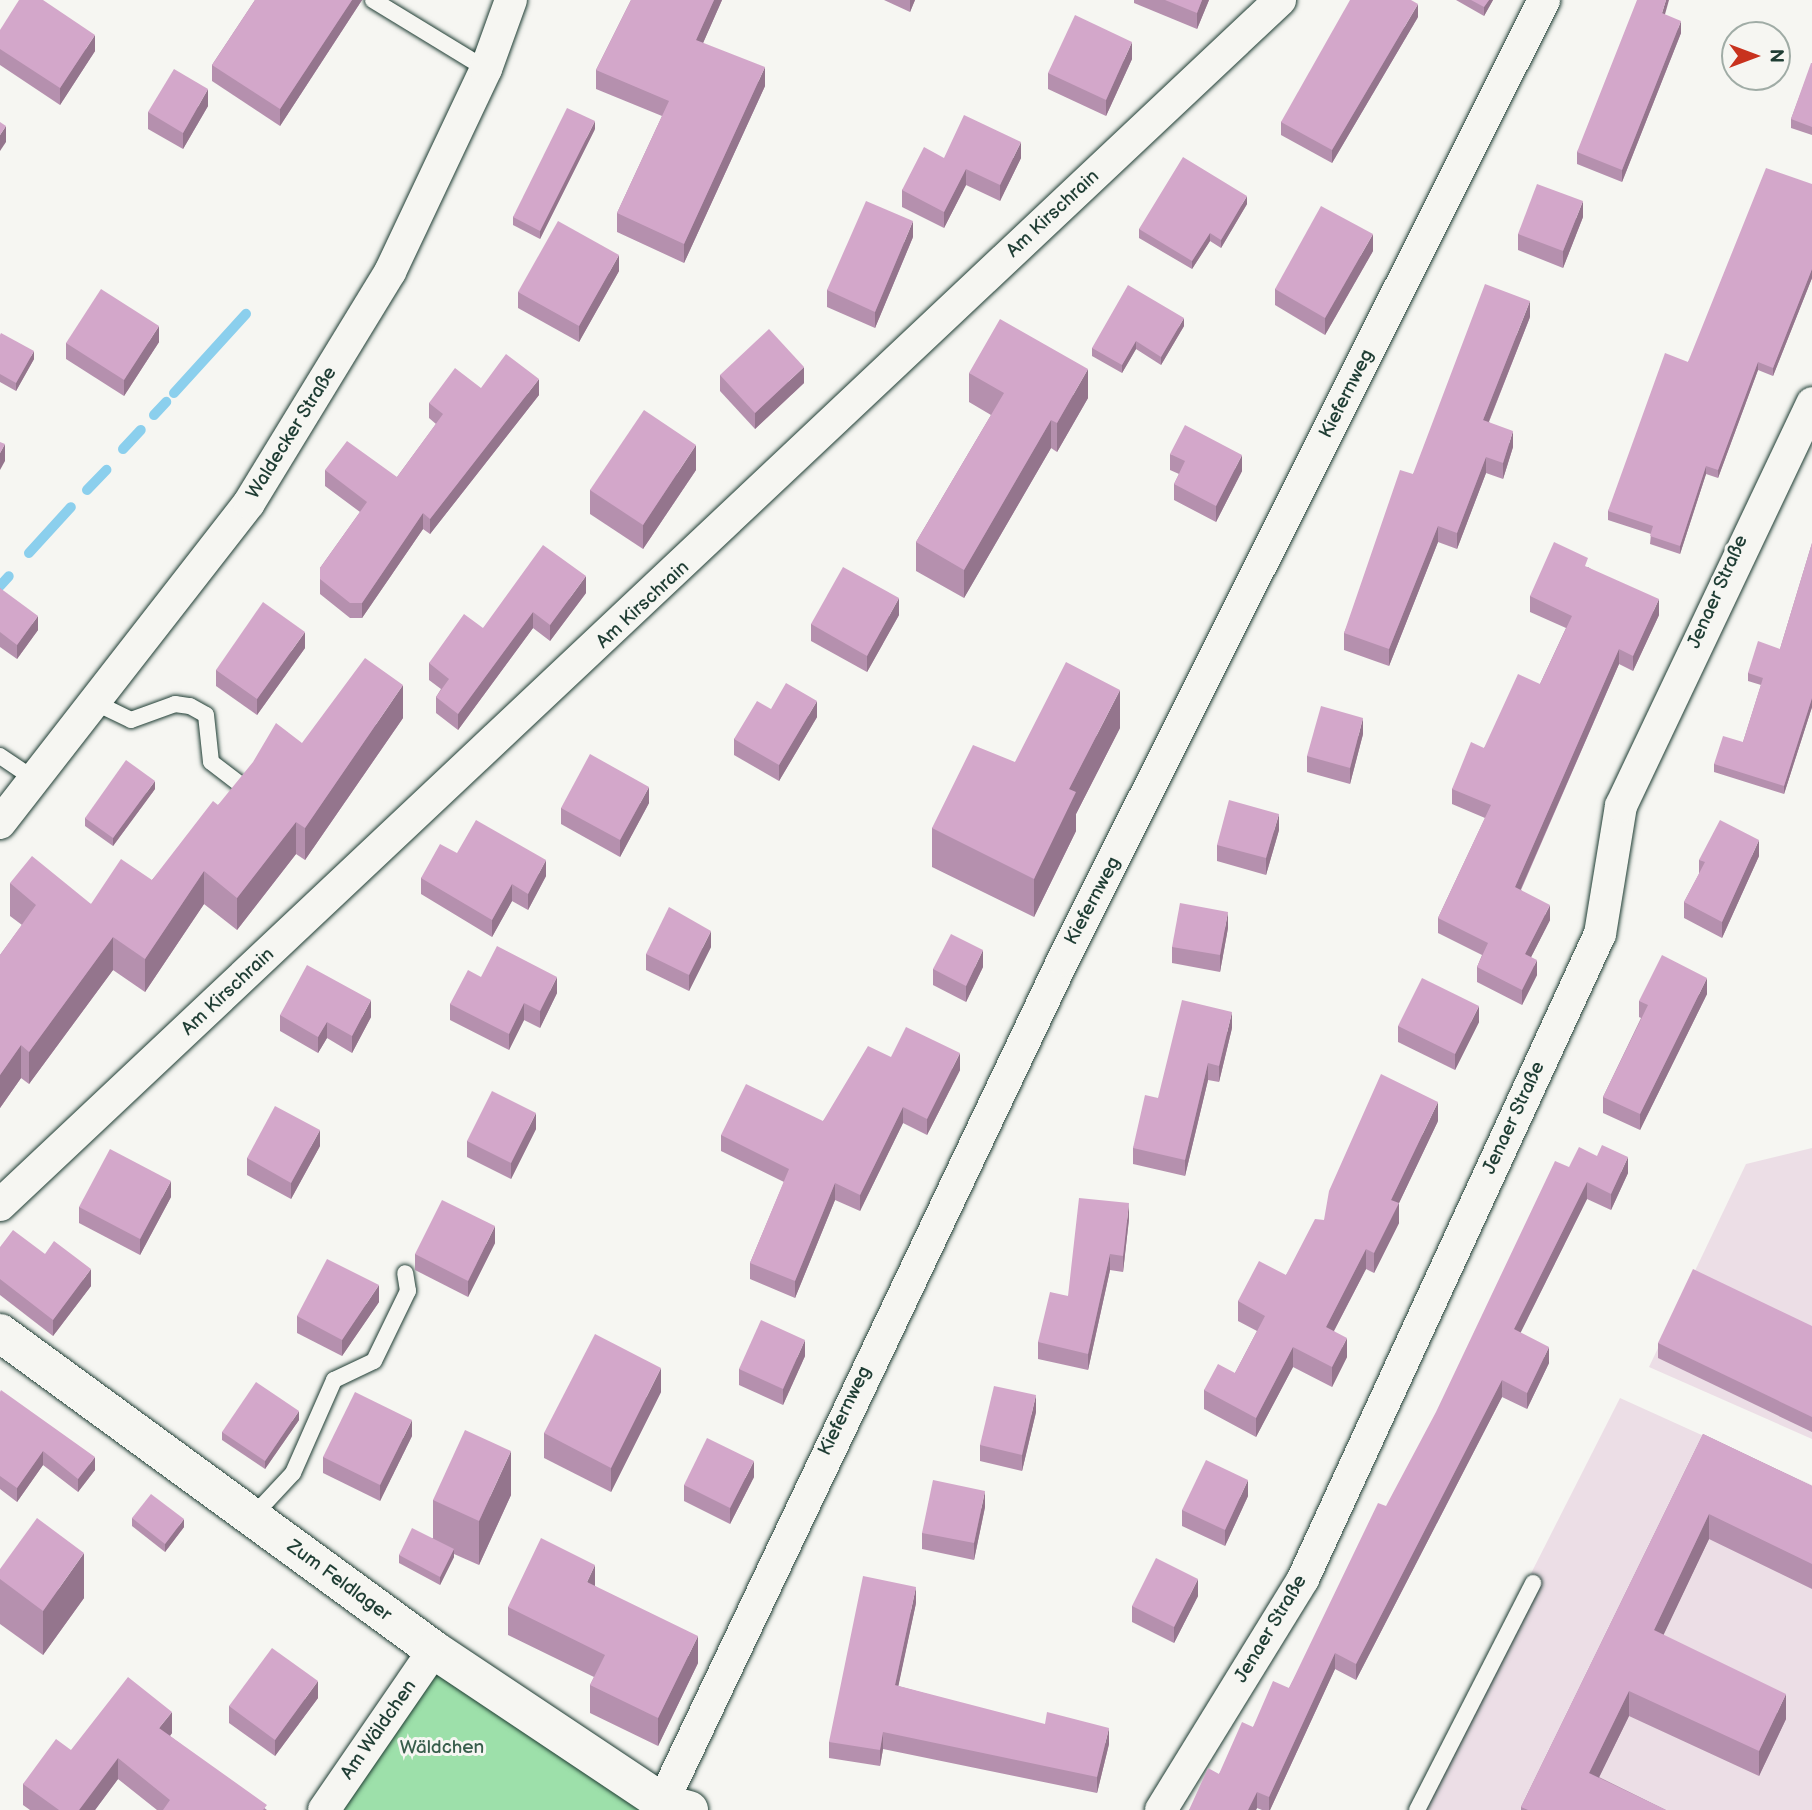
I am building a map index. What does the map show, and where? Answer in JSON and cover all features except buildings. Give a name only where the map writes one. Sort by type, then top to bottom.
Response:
[{"type":"street","name":"Waldecker Straße","points":[[0,823],[249,503],[390,272],[486,69],[511,0]]},
{"type":"street","name":"Am Kirschrain","points":[[0,1205],[1280,0]]},
{"type":"street","name":"Kiefernweg","points":[[670,1808],[1063,960],[1544,0]]},
{"type":"street","name":"Jenaer Straße","points":[[1161,1810],[1303,1579],[1600,934],[1621,806],[1812,403]]},
{"type":"street","name":"Zum Feldlager","points":[[0,1333],[434,1650],[670,1808]]},
{"type":"street","name":"Am Wäldchen","points":[[324,1810],[434,1650]]},
{"type":"lane","points":[[373,0],[486,69]]},
{"type":"lane","points":[[94,702],[131,720],[175,704],[190,706],[206,715],[211,762],[245,788]]},
{"type":"lane","points":[[0,755],[34,779]]},
{"type":"lane","points":[[251,1517],[293,1473],[334,1380],[374,1361],[408,1291],[405,1273]]},
{"type":"lane","points":[[1416,1810],[1533,1583]]},
{"type":"shaded area","points":[[1812,1148],[1812,1439],[1649,1367],[1746,1164]]},
{"type":"shaded area","points":[[1620,1398],[1812,1485],[1812,1810],[1411,1810]]},
{"type":"green space","name":"Wäldchen","points":[[424,1665],[648,1810],[324,1810]]},
{"type":"waterway","points":[[174,393],[246,314]]},
{"type":"waterway","points":[[154,415],[166,402]]},
{"type":"waterway","points":[[123,449],[141,430]]},
{"type":"waterway","points":[[87,490],[106,470]]},
{"type":"waterway","points":[[29,553],[71,507]]},
{"type":"waterway","points":[[0,586],[9,576]]}]
